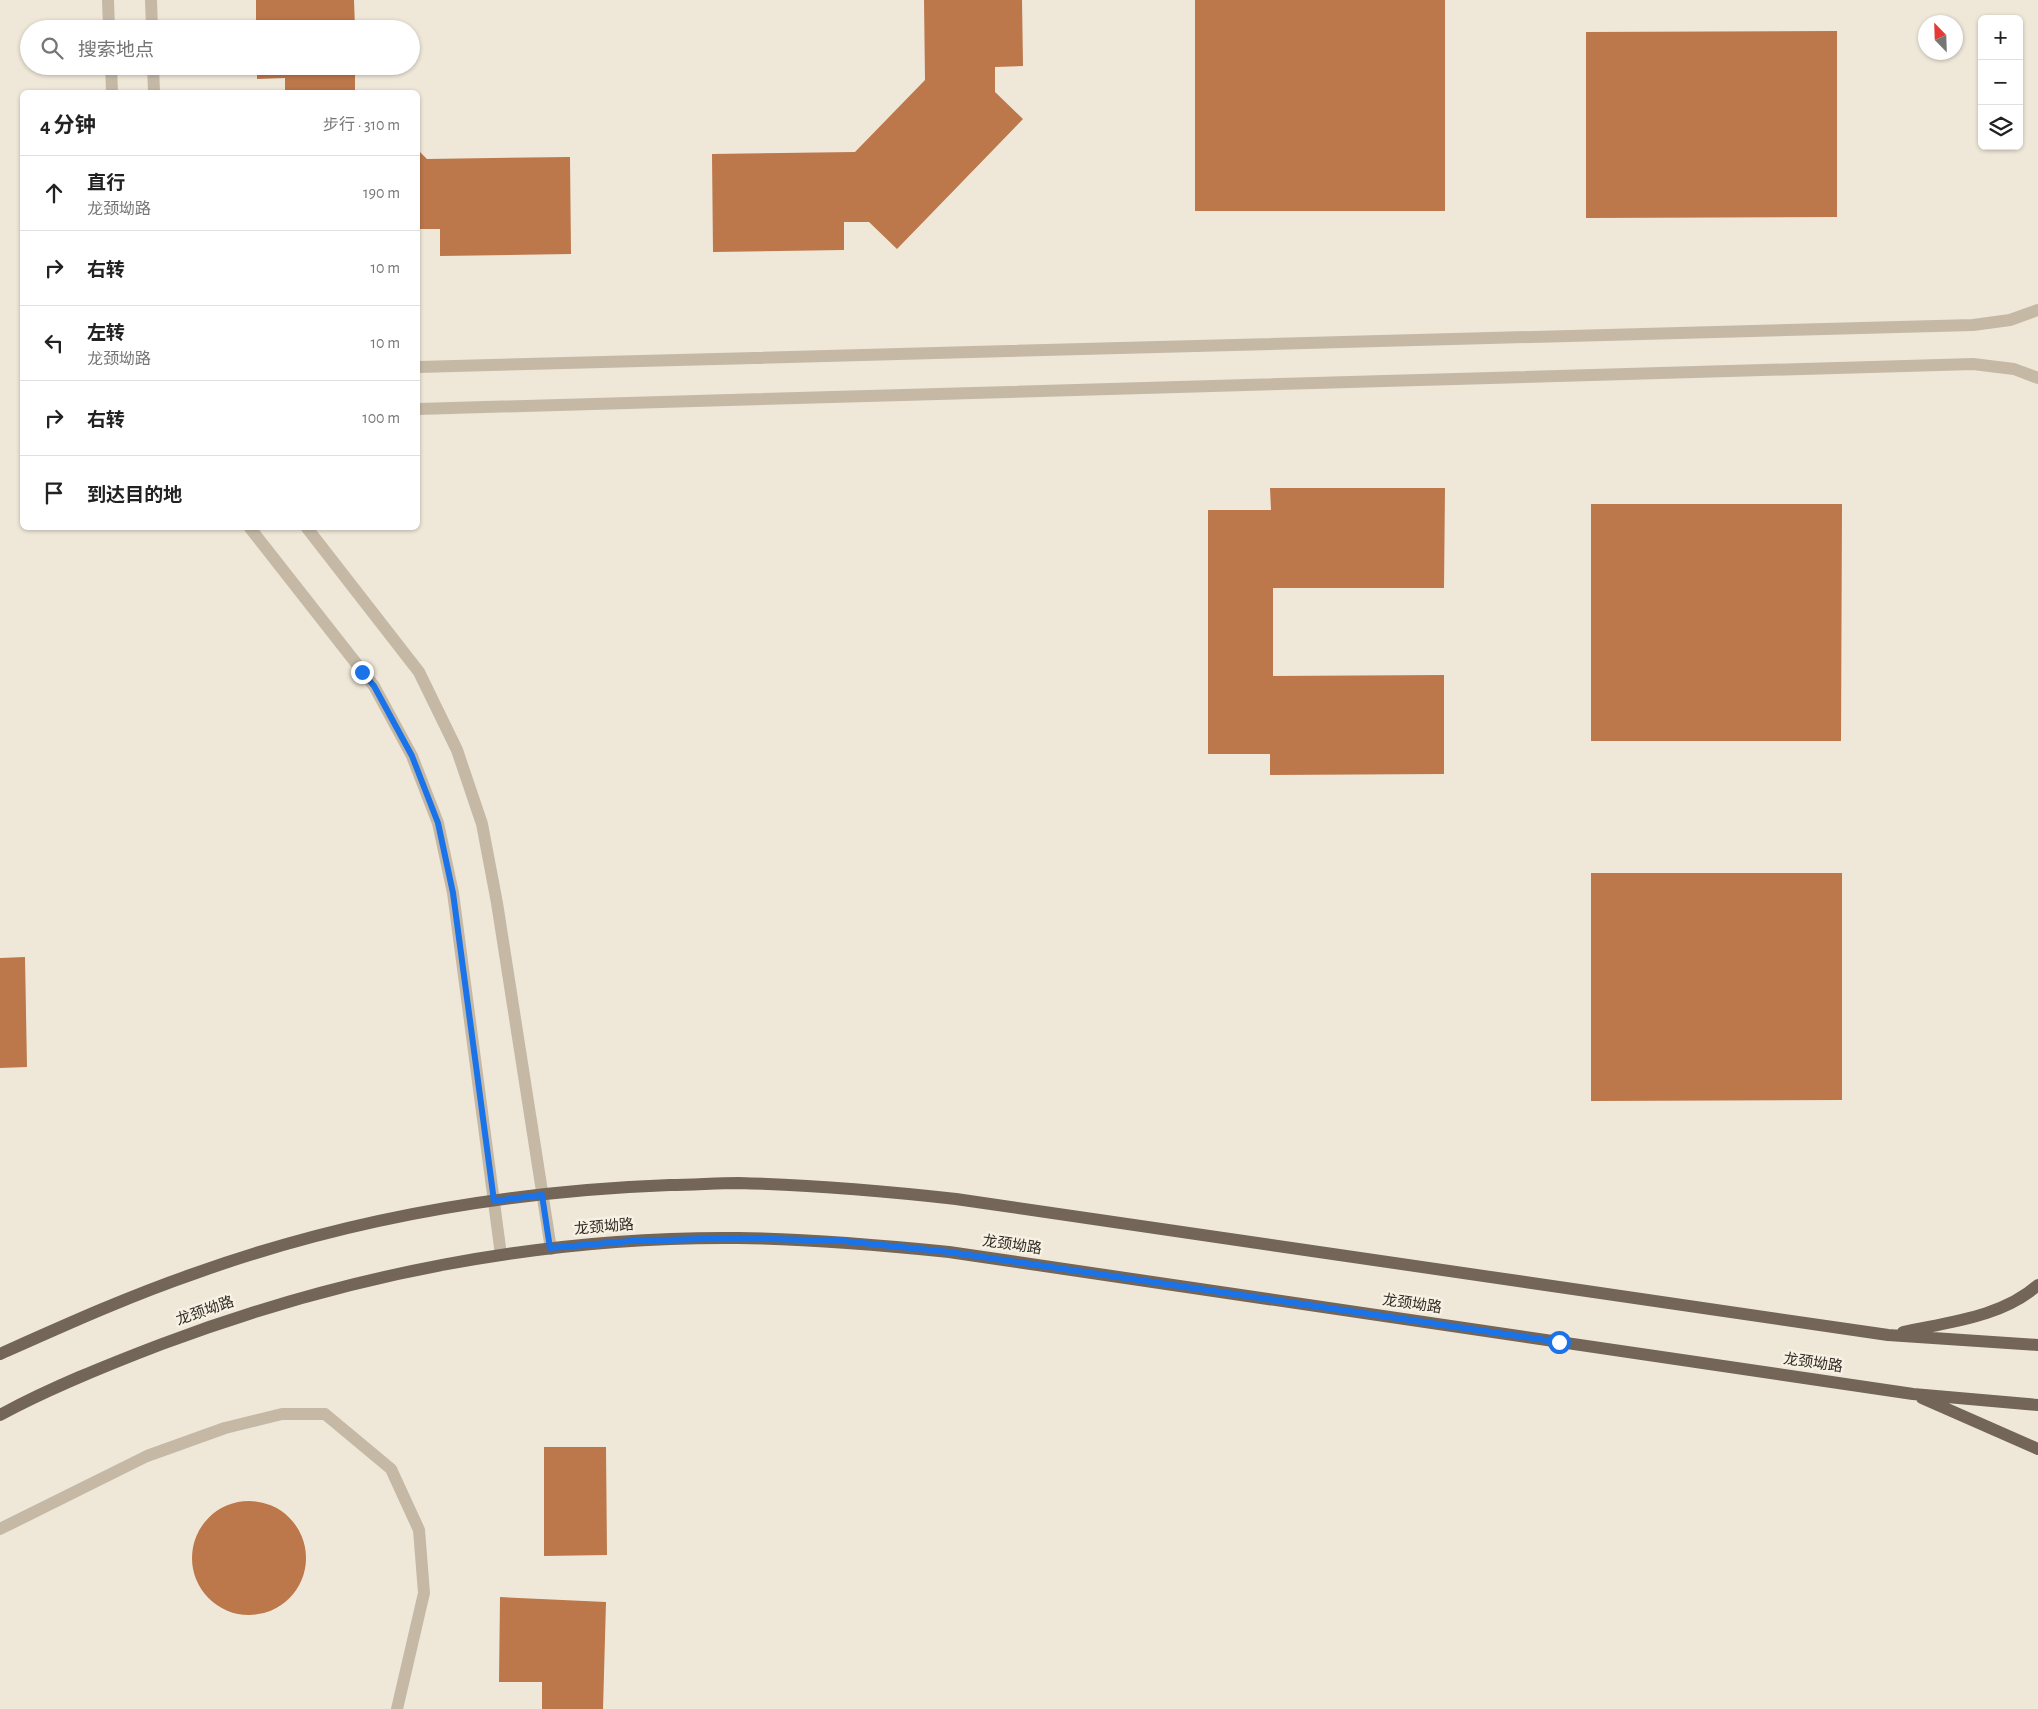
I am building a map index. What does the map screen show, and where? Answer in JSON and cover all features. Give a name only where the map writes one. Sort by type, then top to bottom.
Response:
[{"type":"main road","points":[[0,1354],[94,1311],[197,1272],[303,1240],[409,1215],[542,1195],[628,1187],[737,1183],[847,1187],[956,1199],[1888,1335],[2038,1345]]},
{"type":"main road","name":"龙颈坳路","points":[[0,1415],[116,1361],[215,1324],[316,1293],[420,1268],[550,1248],[631,1241],[737,1238],[843,1241],[949,1252],[1913,1394],[2038,1405]]},
{"type":"main road","points":[[1888,1335],[1992,1312],[2031,1291],[2038,1285]]},
{"type":"main road","points":[[1913,1394],[2038,1449]]},
{"type":"street","points":[[108,0],[109,20]]},
{"type":"street","points":[[151,0],[152,20]]},
{"type":"street","points":[[111,75],[112,90]]},
{"type":"street","points":[[153,75],[154,90]]},
{"type":"street","points":[[420,367],[1973,325],[2010,320],[2038,310]]},
{"type":"street","points":[[420,409],[1973,364],[2014,370],[2038,378]]},
{"type":"street","points":[[252,530],[374,686],[412,756],[438,823],[453,893],[501,1255]]},
{"type":"street","points":[[308,530],[419,672],[457,750],[482,824],[496,895],[550,1248]]},
{"type":"street","points":[[0,1529],[147,1456],[225,1428],[282,1414],[326,1414],[392,1469],[418,1530],[424,1594],[397,1709]]},
{"type":"building","points":[[256,0],[354,0],[355,20],[256,20]]},
{"type":"building","points":[[924,0],[1022,0],[1023,66],[995,67],[995,92],[1023,119],[897,249],[869,222],[844,222],[844,250],[713,252],[712,154],[855,152],[925,80]]},
{"type":"building","points":[[1195,0],[1445,0],[1445,211],[1195,211]]},
{"type":"building","points":[[1837,31],[1837,217],[1586,218],[1586,32]]},
{"type":"building","points":[[257,75],[355,75],[355,90],[285,90],[285,78],[257,79]]},
{"type":"building","points":[[420,152],[427,159],[570,157],[571,254],[440,256],[440,229],[420,229]]},
{"type":"building","points":[[1270,488],[1445,488],[1444,588],[1273,588],[1273,676],[1444,675],[1444,774],[1270,775],[1270,754],[1208,754],[1208,510],[1271,510]]},
{"type":"building","points":[[1591,504],[1842,504],[1841,741],[1591,741]]},
{"type":"building","points":[[1591,873],[1842,873],[1842,1100],[1591,1101]]},
{"type":"building","points":[[25,957],[27,1067],[0,1068],[0,958]]},
{"type":"building","points":[[544,1447],[606,1447],[607,1555],[544,1556]]},
{"type":"building","points":[[249,1501],[271,1505],[281,1510],[297,1526],[302,1536],[306,1558],[302,1580],[297,1590],[281,1606],[271,1611],[249,1615],[227,1611],[217,1606],[201,1590],[196,1580],[192,1558],[196,1536],[201,1526],[217,1510],[227,1505]]},
{"type":"building","points":[[500,1597],[606,1602],[603,1709],[542,1709],[542,1682],[499,1682]]},
{"type":"route","points":[[362,672],[374,686],[412,756],[438,823],[453,893],[494,1201],[542,1195],[550,1248],[631,1241],[737,1238],[843,1241],[949,1252],[1559,1342]]}]
